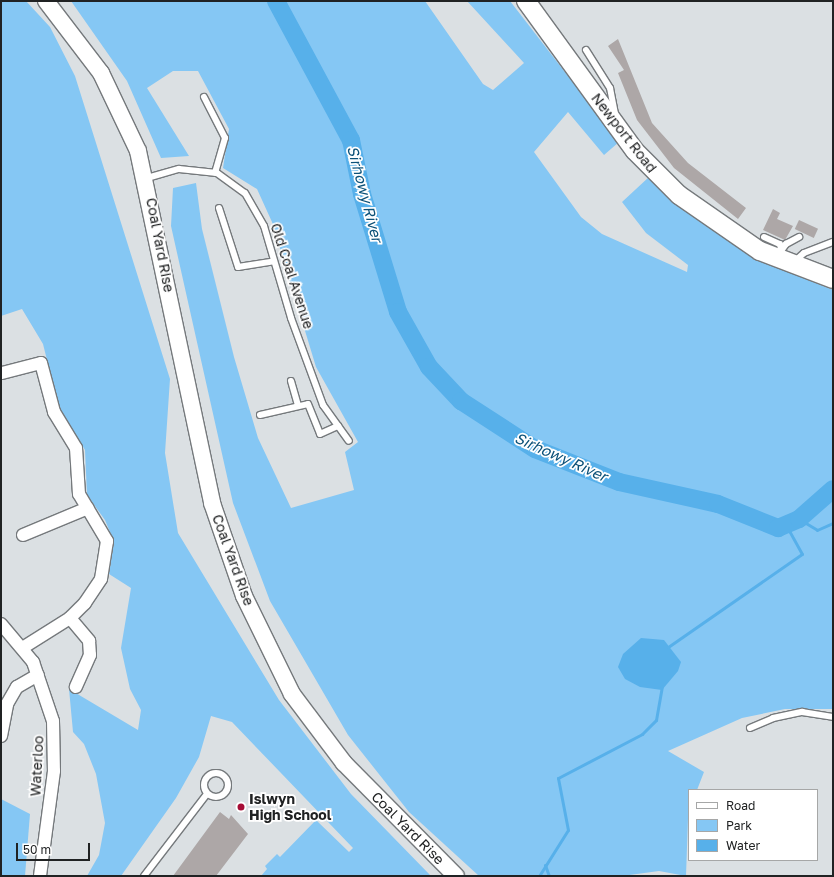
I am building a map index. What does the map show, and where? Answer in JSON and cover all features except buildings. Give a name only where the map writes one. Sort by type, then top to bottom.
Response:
[{"type":"main road","name":"Coal Yard Rise","points":[[46,1],[85,48],[116,98],[147,178],[212,503],[244,596],[292,694],[344,763],[456,876]]},
{"type":"main road","name":"Newport Road","points":[[526,1],[618,129],[654,172],[679,195],[739,239],[833,279]]},
{"type":"street","points":[[2,373],[41,363],[54,412],[76,448],[79,494],[107,541],[101,579],[85,603],[70,618],[24,647]]},
{"type":"street","points":[[23,535],[88,508]]},
{"type":"street","points":[[70,618],[89,641],[90,655],[76,687]]},
{"type":"street","name":"Waterloo","points":[[1,624],[24,647],[38,675],[53,721],[56,746],[40,876]]},
{"type":"street","points":[[1,736],[7,704],[18,687],[38,675]]},
{"type":"lane","points":[[586,50],[610,88],[618,129]]},
{"type":"lane","points":[[204,97],[226,138],[214,173]]},
{"type":"lane","name":"Old Coal Avenue","points":[[147,178],[179,169],[214,173],[245,193],[264,226],[323,405],[349,441]]},
{"type":"lane","points":[[219,208],[238,267],[274,260]]},
{"type":"lane","points":[[764,237],[780,244],[783,257]]},
{"type":"lane","points":[[783,257],[799,237]]},
{"type":"lane","points":[[783,257],[804,252],[833,242]]},
{"type":"lane","points":[[291,382],[298,405]]},
{"type":"lane","points":[[260,415],[298,405],[308,404],[311,408],[320,434],[338,426]]},
{"type":"lane","points":[[750,728],[773,718],[802,712],[833,717]]},
{"type":"lane","points":[[217,772],[225,776],[229,784],[226,792],[215,798],[207,794],[204,786],[206,778],[217,772]]},
{"type":"lane","points":[[144,876],[207,794]]},
{"type":"green space","points":[[1,1],[26,1],[50,27],[75,76],[170,379],[165,453],[178,533],[279,700],[351,794],[430,875],[436,876],[261,876],[267,869],[265,866],[277,854],[280,857],[316,820],[349,852],[353,848],[232,722],[211,716],[199,757],[176,798],[121,876],[87,876],[99,855],[105,823],[96,774],[84,744],[73,732],[69,689],[138,730],[141,710],[130,689],[121,648],[131,588],[109,574],[114,542],[105,520],[87,495],[85,450],[59,408],[43,344],[22,309],[1,316]]},
{"type":"green space","points":[[71,1],[425,1],[483,84],[493,90],[524,63],[467,1],[510,1],[619,142],[604,155],[568,112],[534,152],[581,217],[602,234],[687,272],[688,265],[646,233],[622,202],[649,177],[727,240],[765,263],[833,290],[833,709],[785,709],[742,718],[668,751],[704,772],[697,789],[688,789],[686,876],[659,871],[622,876],[479,876],[409,812],[348,735],[270,601],[233,503],[171,226],[173,188],[196,183],[202,229],[234,357],[258,438],[291,508],[354,490],[345,452],[358,442],[316,367],[272,222],[257,189],[223,168],[229,129],[198,71],[173,71],[147,88],[189,156],[161,158],[127,81]]},
{"type":"green space","points":[[1,799],[30,814],[25,876],[1,876]]},
{"type":"water","points":[[641,638],[664,640],[681,662],[678,671],[662,690],[640,687],[625,679],[618,667],[623,654]]},
{"type":"waterway","name":"Sirhowy River","points":[[276,1],[351,140],[362,194],[398,312],[429,367],[461,401],[535,449],[619,482],[718,504],[778,528],[799,519],[833,489]]},
{"type":"waterway","points":[[799,519],[817,530],[833,523]]},
{"type":"waterway","points":[[668,647],[802,554],[786,525]]},
{"type":"waterway","points":[[539,876],[568,830],[558,778],[642,734],[656,720],[662,687]]},
{"type":"waterway","points":[[545,865],[549,876]]},
{"type":"place","name":"Islwyn High School","points":[[241,807]]}]
